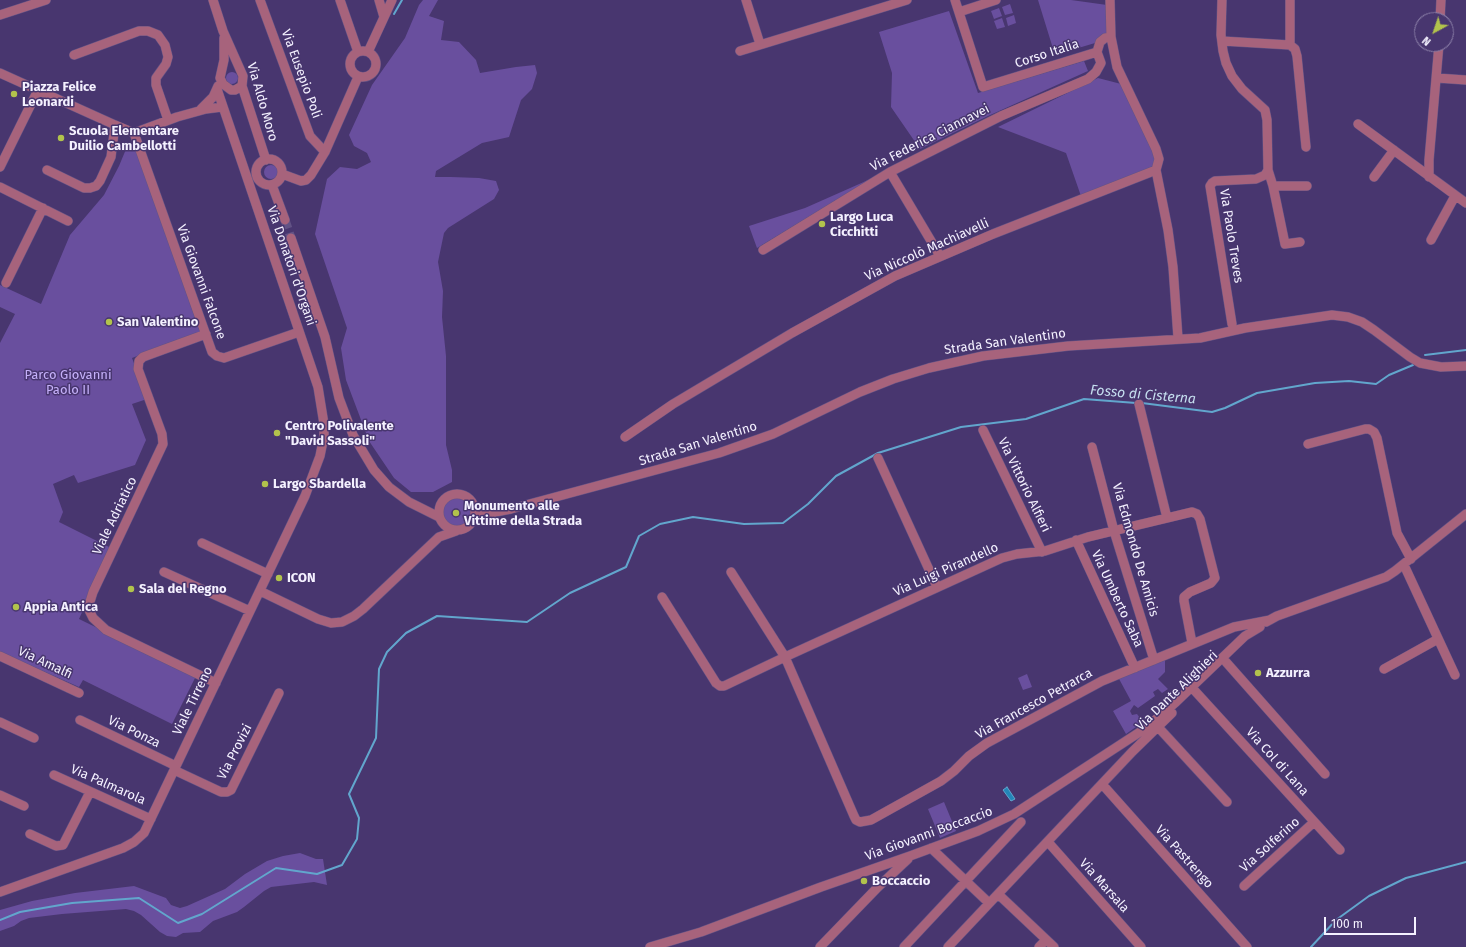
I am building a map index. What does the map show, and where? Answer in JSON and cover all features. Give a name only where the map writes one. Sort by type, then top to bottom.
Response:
[{"type":"street","points":[[0,15],[46,0]]},
{"type":"street","name":"Via Aldo Moro","points":[[212,0],[243,78],[242,86],[266,160]]},
{"type":"street","name":"Via Eusepio Poli","points":[[260,0],[310,136],[325,152]]},
{"type":"street","points":[[340,0],[358,52]]},
{"type":"street","points":[[379,0],[384,17]]},
{"type":"street","points":[[368,52],[392,0]]},
{"type":"street","points":[[746,0],[760,44]]},
{"type":"street","points":[[740,51],[907,0]]},
{"type":"street","points":[[955,0],[959,12],[996,0]]},
{"type":"street","points":[[1110,0],[1111,37],[1117,67],[1156,149],[1158,159],[1156,170],[1168,230],[1173,267],[1178,338]]},
{"type":"street","points":[[1222,0],[1222,41],[1224,60],[1232,76],[1246,93],[1266,112],[1268,135],[1268,170],[1273,186],[1285,244],[1300,242]]},
{"type":"street","points":[[1290,0],[1290,45]]},
{"type":"street","points":[[1440,12],[1441,0]]},
{"type":"street","name":"Corso Italia","points":[[959,12],[983,87],[1096,52],[1100,42],[1105,38],[1111,37]]},
{"type":"street","name":"Via Aldo Moro","points":[[217,89],[225,53],[223,30]]},
{"type":"street","points":[[74,56],[142,31],[148,31],[158,35],[163,40],[168,56],[157,76],[156,82],[168,120]]},
{"type":"street","points":[[1222,41],[1290,45],[1294,49],[1297,56],[1306,147]]},
{"type":"street","points":[[358,52],[368,52],[374,57],[376,61],[375,69],[370,76],[358,77],[350,70],[349,62],[354,54],[358,52]]},
{"type":"street","name":"Via Federica Ciannavei","points":[[763,250],[890,172],[1001,116],[1088,79],[1096,72],[1101,63],[1096,52]]},
{"type":"street","points":[[1429,177],[1429,160],[1439,52]]},
{"type":"street","points":[[239,68],[230,66],[221,74],[223,84],[231,90],[235,90],[242,86]]},
{"type":"street","points":[[0,73],[115,125],[134,132],[200,110],[222,107],[231,90]]},
{"type":"street","points":[[282,174],[297,180],[306,180],[311,175],[325,152],[358,77]]},
{"type":"street","points":[[1437,78],[1466,80]]},
{"type":"street","points":[[200,110],[210,100],[217,89]]},
{"type":"street","name":"Via Donatori d'Organi","points":[[217,89],[320,392],[324,417],[324,436]]},
{"type":"street","points":[[0,167],[38,90]]},
{"type":"street","points":[[1358,124],[1466,203]]},
{"type":"street","points":[[46,170],[84,188],[96,186],[100,182],[111,157],[115,125]]},
{"type":"street","name":"Via Giovanni Falcone","points":[[134,132],[212,352],[217,356],[224,358],[299,332]]},
{"type":"street","points":[[1374,177],[1394,150]]},
{"type":"street","points":[[266,160],[274,160],[281,169],[282,174],[279,180],[272,184],[264,183],[258,177],[257,173],[259,165],[266,160]]},
{"type":"street","name":"Via Niccolò Machiavelli","points":[[625,437],[673,404],[792,333],[895,276],[993,234],[1156,170]]},
{"type":"street","name":"Via Paolo Treves","points":[[1232,324],[1210,185],[1215,181],[1259,179],[1265,175],[1268,170]]},
{"type":"street","points":[[890,172],[940,256]]},
{"type":"street","points":[[272,184],[285,220]]},
{"type":"street","points":[[1273,186],[1307,186]]},
{"type":"street","points":[[0,187],[68,221]]},
{"type":"street","points":[[1431,240],[1455,196]]},
{"type":"street","points":[[6,283],[43,208]]},
{"type":"street","points":[[291,238],[325,337],[339,398],[353,434],[367,460],[382,479],[397,494],[441,520],[450,529],[456,531]]},
{"type":"street","name":"Strada San Valentino","points":[[474,519],[485,514],[511,509],[724,451],[778,432],[870,388],[935,366],[983,356],[1036,349],[1206,337],[1245,328],[1332,314],[1348,317],[1362,322],[1404,354],[1426,365],[1445,367],[1466,366]]},
{"type":"street","name":"Viale Adriatico","points":[[206,334],[143,356],[138,363],[138,369],[162,434],[162,447],[93,592],[88,608],[93,618],[106,630],[216,683]]},
{"type":"street","points":[[1138,404],[1168,518]]},
{"type":"street","points":[[1308,444],[1365,429],[1369,429],[1374,432],[1377,438],[1395,529],[1438,639],[1455,675]]},
{"type":"street","name":"Via Vittorio Alfieri","points":[[983,430],[1042,552]]},
{"type":"street","name":"Viale Tirreno","points":[[0,892],[129,845],[142,835],[151,819],[310,484],[320,456],[324,436]]},
{"type":"street","name":"Via Edmondo De Amicis","points":[[1092,447],[1114,530],[1154,660]]},
{"type":"street","points":[[878,458],[937,587]]},
{"type":"street","points":[[423,509],[440,505],[447,496],[458,494],[469,498],[475,508],[485,514]]},
{"type":"street","points":[[438,537],[441,520],[440,505]]},
{"type":"street","points":[[260,591],[318,619],[331,623],[342,622],[360,612],[438,537],[467,527],[474,519],[475,508]]},
{"type":"street","name":"Via Luigi Pirandello","points":[[662,598],[716,682],[720,686],[727,686],[785,657],[1004,557],[1017,554],[1042,552],[1076,540],[1192,512],[1199,517],[1215,576],[1214,581],[1211,584],[1190,592],[1184,597],[1192,644]]},
{"type":"street","name":"Via Dante Alighieri","points":[[948,947],[1102,784],[1260,627],[1270,620],[1390,575],[1466,514]]},
{"type":"street","name":"Via Umberto Saba","points":[[1076,540],[1135,668]]},
{"type":"street","points":[[202,543],[268,574]]},
{"type":"street","points":[[164,572],[250,611]]},
{"type":"street","points":[[731,572],[785,657]]},
{"type":"street","name":"Via Francesco Petrarca","points":[[785,657],[854,816],[856,820],[862,822],[871,820],[941,781],[973,753],[996,738],[1102,681],[1241,625],[1270,620]]},
{"type":"street","name":"Via Giovanni Boccaccio","points":[[650,947],[701,932],[821,887],[910,856],[978,831],[1014,814],[1130,739],[1165,712],[1245,636],[1260,627]]},
{"type":"street","points":[[1384,669],[1438,639]]},
{"type":"street","name":"Via Amalfi","points":[[0,656],[79,693]]},
{"type":"street","points":[[1226,662],[1325,774]]},
{"type":"street","name":"Via Col di Lana","points":[[1195,691],[1340,850]]},
{"type":"street","name":"Via Provizi","points":[[175,768],[221,792],[230,791],[235,785],[278,693]]},
{"type":"street","name":"Via Ponza","points":[[80,720],[175,768]]},
{"type":"street","points":[[0,722],[34,738]]},
{"type":"street","points":[[1158,727],[1227,802]]},
{"type":"street","name":"Via Palmarola","points":[[54,775],[151,819]]},
{"type":"street","name":"Via Pastrengo","points":[[1102,784],[1247,947]]},
{"type":"street","points":[[30,834],[56,846],[61,846],[66,841],[90,792]]},
{"type":"street","points":[[0,795],[24,806]]},
{"type":"street","points":[[904,947],[1021,822]]},
{"type":"street","name":"Via Solferino","points":[[1244,886],[1314,822]]},
{"type":"street","name":"Via Marsala","points":[[1048,842],[1141,947]]},
{"type":"street","points":[[931,848],[989,903]]},
{"type":"street","points":[[820,947],[910,856]]},
{"type":"street","points":[[998,894],[1054,947]]},
{"type":"street","points":[[1039,947],[1046,940]]},
{"type":"green space","points":[[423,0],[438,0],[429,16],[444,21],[441,40],[459,42],[476,60],[480,73],[535,65],[537,73],[532,89],[521,100],[509,137],[482,143],[436,171],[435,177],[479,178],[496,181],[499,190],[494,199],[448,228],[444,233],[438,262],[443,291],[442,317],[446,356],[446,445],[452,470],[452,482],[433,492],[411,492],[394,478],[369,441],[346,380],[341,348],[347,328],[315,234],[327,179],[340,167],[357,169],[371,162],[367,153],[354,146],[349,135],[372,85],[405,38],[419,5]]},
{"type":"green space","points":[[1038,0],[1071,0],[1107,5],[1109,34],[1097,40],[1095,43],[1055,55]]},
{"type":"green space","points":[[1010,4],[1013,13],[1005,15],[1002,7]]},
{"type":"green space","points":[[999,8],[1002,16],[994,19],[991,11]]},
{"type":"green space","points":[[949,11],[978,93],[1084,61],[1088,71],[988,116],[920,149],[891,107],[892,73],[879,32]]},
{"type":"green space","points":[[1014,15],[1016,23],[1008,26],[1006,18]]},
{"type":"green space","points":[[1002,18],[1005,27],[997,29],[994,21]]},
{"type":"green space","points":[[232,72],[236,74],[238,78],[236,82],[232,84],[228,82],[226,78],[228,74]]},
{"type":"green space","points":[[1098,78],[1125,85],[1154,144],[1156,170],[1082,199],[1066,153],[998,127]]},
{"type":"green space","name":"Parco Giovanni Paolo II","points":[[129,142],[134,143],[200,332],[132,358],[147,399],[132,404],[146,440],[135,465],[78,483],[74,475],[53,484],[63,512],[59,522],[111,548],[79,619],[196,676],[172,724],[83,680],[79,687],[0,652],[0,343],[15,314],[0,307],[0,285],[41,304],[70,235],[104,195]]},
{"type":"green space","points":[[271,165],[276,167],[278,172],[276,177],[271,179],[266,177],[264,172],[266,167]]},
{"type":"green space","points":[[875,177],[757,248],[749,226],[805,208]]},
{"type":"green space","points":[[456,498],[467,502],[471,513],[467,524],[456,528],[445,524],[441,513],[445,502]]},
{"type":"green space","points":[[1165,660],[1165,672],[1158,679],[1168,689],[1162,693],[1158,689],[1153,692],[1155,696],[1138,708],[1134,705],[1130,711],[1132,715],[1137,714],[1143,722],[1126,734],[1113,711],[1131,701],[1118,677]]},
{"type":"green space","points":[[1027,674],[1032,687],[1023,690],[1018,678]]},
{"type":"green space","points":[[944,802],[956,831],[940,838],[928,809]]},
{"type":"green space","points":[[300,853],[316,859],[323,859],[327,885],[314,882],[271,887],[237,912],[213,921],[200,932],[183,933],[176,937],[167,936],[160,932],[141,915],[126,909],[29,918],[0,931],[0,910],[32,901],[75,893],[134,886],[166,898],[171,905],[180,908],[225,889],[245,874],[267,861]]},
{"type":"water","points":[[1007,787],[1015,799],[1011,801],[1003,790]]},
{"type":"waterway","points":[[394,14],[402,0]]},
{"type":"waterway","name":"Fosso di Cisterna","points":[[1425,355],[1466,350]]},
{"type":"waterway","name":"Fosso di Cisterna","points":[[1142,403],[1212,412],[1225,408],[1257,393],[1315,383],[1349,381],[1376,384],[1389,375],[1413,365]]},
{"type":"waterway","name":"Fosso di Cisterna","points":[[0,920],[20,912],[72,903],[139,898],[178,923],[202,914],[276,868],[317,874],[342,865],[357,839],[359,818],[349,794],[376,738],[379,669],[387,652],[406,633],[437,616],[527,622],[570,593],[626,567],[639,536],[660,524],[693,517],[744,524],[783,523],[808,504],[836,476],[878,453],[961,427],[1026,419],[1084,399],[1136,403]]},
{"type":"waterway","points":[[1311,947],[1336,920],[1369,896],[1406,878],[1466,862]]},
{"type":"tunnel","points":[[285,220],[291,238]]},
{"type":"place","name":"Piazza Felice Leonardi","points":[[14,94]]},
{"type":"place","name":"Scuola Elementare Duilio Cambellotti","points":[[61,138]]},
{"type":"place","name":"Largo Luca Cicchitti","points":[[822,224]]},
{"type":"place","name":"San Valentino","points":[[109,322]]},
{"type":"place","name":"Centro Polivalente \"David Sassoli\"","points":[[277,433]]},
{"type":"place","name":"Largo Sbardella","points":[[265,484]]},
{"type":"place","name":"Monumento alle Vittime della Strada","points":[[456,513]]},
{"type":"place","name":"ICON","points":[[279,578]]},
{"type":"place","name":"Sala del Regno","points":[[131,589]]},
{"type":"place","name":"Appia Antica","points":[[16,607]]},
{"type":"place","name":"Azzurra","points":[[1258,673]]},
{"type":"place","name":"Boccaccio","points":[[864,881]]}]
